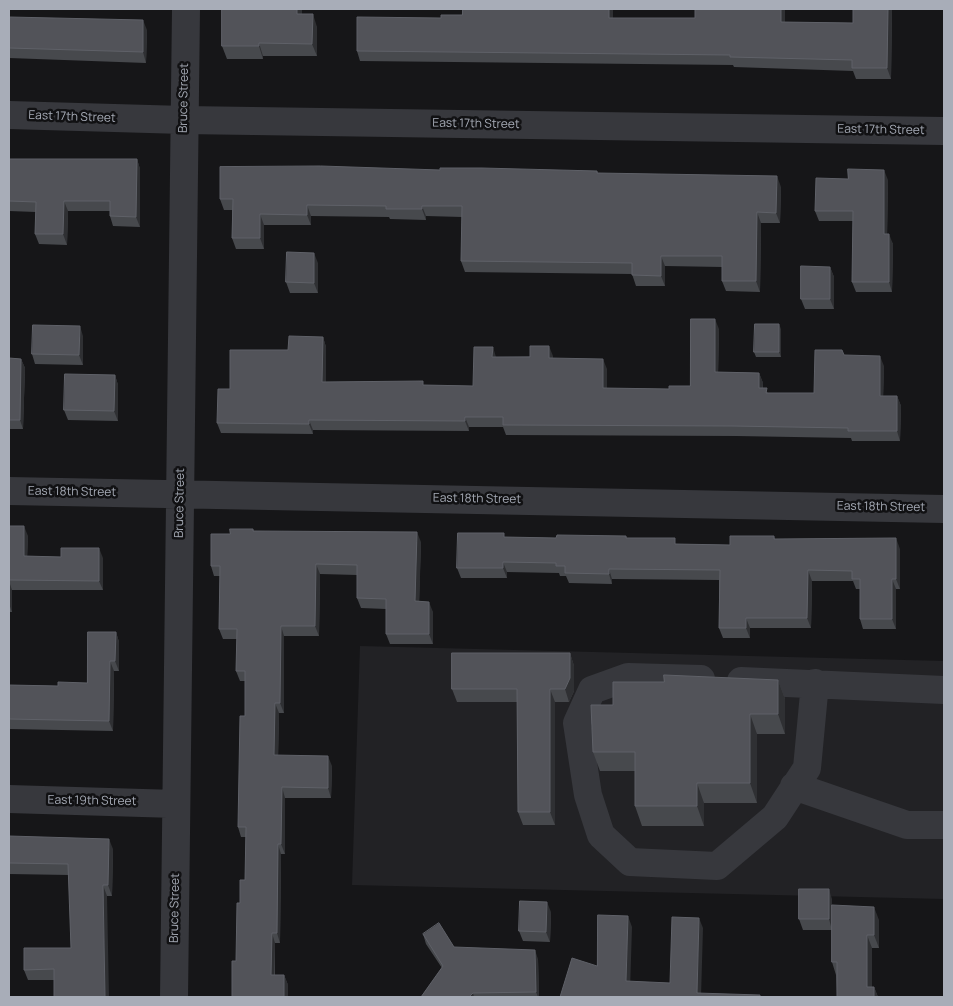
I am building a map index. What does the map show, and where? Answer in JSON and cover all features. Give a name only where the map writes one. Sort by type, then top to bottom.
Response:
[{"type":"street","name":"Bruce Street","points":[[174,997],[186,9]]},
{"type":"street","name":"East 17th Street","points":[[9,115],[184,120],[944,131]]},
{"type":"street","name":"East 18th Street","points":[[9,490],[944,509]]},
{"type":"street","points":[[815,683],[807,768],[775,817],[717,866],[630,862],[601,835],[588,795],[577,723],[592,690],[628,677],[815,683],[944,690]]},
{"type":"street","points":[[794,786],[907,825],[944,825]]},
{"type":"street","name":"East 19th Street","points":[[9,799],[176,804]]},
{"type":"shaded area","points":[[360,646],[944,661],[944,899],[352,885]]},
{"type":"building","points":[[222,9],[297,9],[297,14],[313,14],[312,44],[259,43],[259,46],[222,46]]},
{"type":"building","points":[[463,9],[609,9],[609,18],[695,18],[695,9],[781,9],[781,22],[853,23],[853,9],[888,9],[887,68],[852,68],[852,60],[730,57],[730,55],[357,51],[357,17],[441,18],[441,15],[462,15]]},
{"type":"building","points":[[9,17],[143,20],[143,52],[9,48]]},
{"type":"building","points":[[9,159],[137,159],[136,217],[110,216],[110,201],[64,201],[63,234],[35,234],[36,202],[9,201]]},
{"type":"building","points":[[321,166],[440,170],[440,168],[482,168],[597,171],[597,173],[777,176],[776,213],[757,212],[756,281],[722,281],[722,256],[661,256],[661,276],[632,275],[632,263],[461,261],[462,206],[422,206],[422,209],[386,209],[386,206],[307,205],[307,215],[260,214],[260,238],[232,238],[233,199],[220,199],[220,167]]},
{"type":"building","points":[[848,169],[884,170],[884,234],[889,234],[889,282],[852,282],[853,211],[815,211],[816,178],[848,179]]},
{"type":"building","points":[[287,252],[314,253],[314,283],[286,282]]},
{"type":"building","points":[[801,266],[830,267],[830,299],[801,299]]},
{"type":"building","points":[[691,319],[715,319],[715,372],[759,373],[759,388],[767,388],[766,393],[814,393],[815,350],[842,350],[844,355],[880,356],[880,396],[897,396],[897,431],[848,431],[848,428],[732,426],[503,425],[503,417],[465,417],[465,421],[309,420],[309,424],[217,423],[218,389],[230,389],[230,350],[288,350],[289,336],[323,337],[322,382],[423,381],[423,385],[473,386],[474,347],[493,347],[492,357],[530,357],[530,346],[549,346],[549,358],[603,359],[603,388],[669,389],[669,386],[690,386]]},
{"type":"building","points":[[755,324],[779,324],[779,352],[754,352]]},
{"type":"building","points":[[33,325],[80,326],[79,355],[32,354]]},
{"type":"building","points":[[9,358],[21,359],[20,420],[9,420]]},
{"type":"building","points":[[65,374],[115,375],[114,411],[64,410]]},
{"type":"building","points":[[9,526],[24,526],[24,556],[61,557],[61,548],[99,548],[99,581],[9,580]]},
{"type":"building","points":[[230,529],[253,529],[253,531],[417,532],[415,601],[429,602],[429,634],[386,634],[386,599],[357,598],[357,565],[316,564],[315,626],[281,626],[280,703],[275,703],[274,755],[328,756],[328,788],[282,787],[281,844],[278,844],[277,933],[272,933],[271,975],[284,975],[284,997],[232,997],[232,961],[236,961],[237,903],[240,903],[240,880],[245,880],[246,827],[238,827],[240,716],[245,716],[245,671],[236,671],[237,629],[219,629],[220,566],[211,566],[211,534],[230,534]]},
{"type":"building","points":[[458,533],[504,533],[504,537],[556,538],[557,535],[675,538],[675,544],[730,545],[730,536],[774,536],[774,539],[896,538],[896,579],[892,579],[892,619],[860,619],[860,579],[852,579],[852,571],[808,570],[807,618],[746,618],[746,628],[719,628],[720,570],[609,569],[609,574],[565,573],[565,566],[556,566],[556,563],[503,562],[503,568],[457,568]]},
{"type":"building","points":[[88,632],[116,632],[115,661],[110,661],[109,721],[9,719],[9,685],[58,686],[58,682],[87,683]]},
{"type":"building","points":[[452,653],[570,653],[570,678],[565,689],[550,689],[550,812],[518,812],[517,689],[452,689]]},
{"type":"building","points":[[664,675],[778,680],[778,714],[750,714],[750,783],[697,783],[697,806],[635,806],[635,752],[593,752],[591,705],[613,705],[613,682],[664,682]]},
{"type":"building","points":[[9,836],[109,839],[108,885],[103,885],[105,997],[54,997],[54,969],[24,970],[24,948],[71,948],[68,864],[9,863]]},
{"type":"building","points":[[799,889],[829,889],[829,919],[799,919]]},
{"type":"building","points":[[520,901],[547,902],[546,932],[519,931]]},
{"type":"building","points":[[832,905],[874,907],[874,935],[867,935],[867,987],[874,987],[874,997],[837,997],[837,962],[832,962]]},
{"type":"building","points":[[598,915],[628,916],[626,981],[670,983],[672,917],[699,918],[697,993],[760,995],[760,997],[560,997],[572,958],[597,966]]},
{"type":"building","points":[[439,923],[454,947],[535,950],[536,992],[473,993],[469,997],[421,997],[443,966],[423,934]]}]
